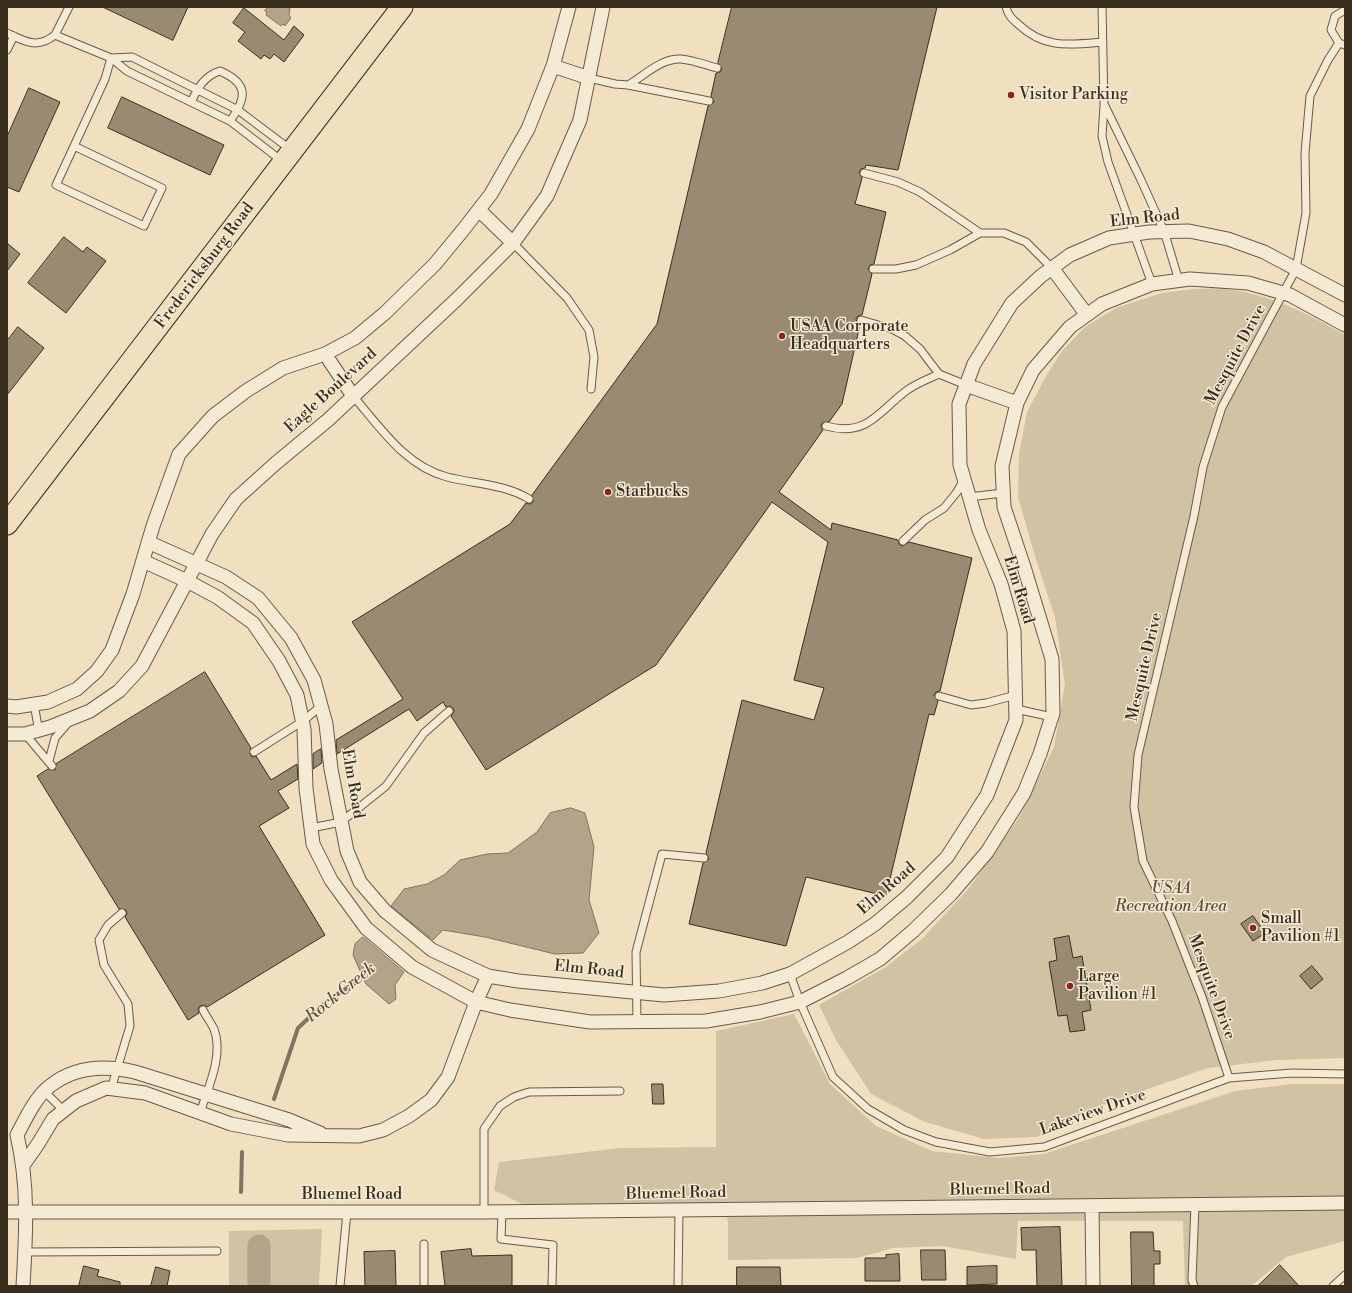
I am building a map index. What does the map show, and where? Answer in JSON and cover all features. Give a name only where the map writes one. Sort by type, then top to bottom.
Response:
[{"type":"main road","name":"Fredericksburg Road","points":[[7,524],[402,7]]},
{"type":"street","name":"Eagle Boulevard","points":[[7,706],[16,707],[48,702],[77,689],[97,670],[112,650],[133,594],[148,542],[179,454],[213,416],[246,391],[283,368],[325,354],[356,338],[386,313],[435,264],[479,210],[491,194],[528,129],[553,66],[569,7]]},
{"type":"street","name":"Eagle Boulevard","points":[[7,734],[39,732],[90,711],[119,691],[142,666],[212,534],[236,499],[353,396],[468,288],[512,244],[547,196],[580,120],[603,7]]},
{"type":"street","points":[[553,66],[588,78]]},
{"type":"street","points":[[479,210],[512,244]]},
{"type":"street","name":"Elm Road","points":[[148,542],[197,562],[226,577],[258,598],[291,638],[314,680],[326,724],[331,768],[347,851],[360,882],[385,912],[432,950],[488,976],[664,995],[719,991],[762,983],[790,974],[848,942],[875,924],[907,897],[947,857],[987,795],[1016,720],[1014,631],[1001,584],[979,530],[960,465],[959,404],[974,364],[1012,303],[1041,276],[1070,255],[1109,238],[1189,231],[1228,239],[1264,252],[1345,295]]},
{"type":"street","points":[[1052,268],[1087,315]]},
{"type":"street","name":"Elm Road","points":[[143,561],[187,581],[217,597],[253,622],[279,661],[297,695],[303,721],[306,753],[306,788],[313,844],[331,880],[366,928],[412,967],[476,1002],[510,1010],[590,1022],[637,1023],[706,1021],[760,1012],[800,1002],[847,978],[880,958],[913,931],[951,894],[987,852],[1024,793],[1040,754],[1052,717],[1052,659],[1004,507],[1002,466],[1017,403],[1033,370],[1070,327],[1102,304],[1152,284],[1190,279],[1248,282],[1284,293],[1345,325]]},
{"type":"street","points":[[325,354],[353,396]]},
{"type":"street","points":[[966,385],[1017,403]]},
{"type":"street","points":[[24,1164],[53,1119],[76,1100],[106,1088],[145,1093],[231,1124],[288,1135],[359,1136],[383,1130],[409,1116],[431,1100],[448,1077],[476,1002],[488,976]]},
{"type":"street","points":[[24,1286],[26,1212],[24,1164],[17,1134],[30,1111],[49,1086],[71,1074],[93,1068],[116,1067],[289,1120],[328,1136]]},
{"type":"street","name":"Bluemel Road","points":[[7,1212],[502,1212],[1345,1203]]},
{"type":"street","points":[[1092,1206],[1092,1286]]},
{"type":"lane","points":[[7,32],[26,42],[39,44],[46,42],[55,36],[69,7]]},
{"type":"lane","points":[[1006,7],[1010,17],[1021,27],[1035,38],[1048,43],[1079,44],[1103,42]]},
{"type":"lane","points":[[1102,7],[1104,106],[1102,136],[1108,162],[1152,284]]},
{"type":"lane","points":[[1341,10],[1335,16],[1331,30],[1342,44]]},
{"type":"lane","points":[[7,50],[14,36]]},
{"type":"lane","points":[[55,36],[111,58],[127,71],[230,121],[288,157]]},
{"type":"lane","name":"Mesquite Drive","points":[[1229,1078],[1202,996],[1183,948],[1172,921],[1143,861],[1134,807],[1138,755],[1194,516],[1203,467],[1222,407],[1296,269],[1306,213],[1305,153],[1310,96],[1328,60],[1342,44]]},
{"type":"lane","points":[[111,58],[132,57],[238,110],[288,157]]},
{"type":"lane","points":[[74,146],[162,188],[144,226],[56,185],[74,146],[105,79],[111,58]]},
{"type":"lane","points":[[628,85],[660,64],[671,60],[681,59],[717,68]]},
{"type":"lane","points":[[138,76],[144,63]]},
{"type":"lane","points":[[191,102],[205,79],[212,74],[220,71],[230,75],[242,90],[243,100],[230,121]]},
{"type":"lane","points":[[588,78],[710,101]]},
{"type":"lane","points":[[1104,106],[1142,180],[1164,232],[1179,281]]},
{"type":"lane","points":[[864,173],[898,182],[920,192],[980,233]]},
{"type":"lane","points":[[873,269],[896,269],[916,265],[950,250],[980,233],[1004,233],[1026,242],[1052,268]]},
{"type":"lane","points":[[512,244],[568,298],[590,330],[594,357],[590,389]]},
{"type":"lane","points":[[861,320],[892,329],[905,336],[920,349],[939,374],[966,385]]},
{"type":"lane","points":[[826,426],[846,430],[858,428],[869,423],[906,390],[939,374]]},
{"type":"lane","points":[[353,396],[401,451],[418,464],[445,476],[516,491],[529,499]]},
{"type":"lane","points":[[903,541],[925,520],[944,508],[957,492],[964,479]]},
{"type":"lane","points":[[969,497],[1003,493]]},
{"type":"lane","points":[[939,696],[971,705],[986,703],[1016,695]]},
{"type":"lane","points":[[34,704],[39,732]]},
{"type":"lane","points":[[254,752],[303,721],[321,706]]},
{"type":"lane","points":[[1016,709],[1052,717]]},
{"type":"lane","points":[[311,828],[342,822],[386,786],[424,733],[449,711]]},
{"type":"lane","points":[[25,734],[50,764],[55,738],[73,718]]},
{"type":"lane","points":[[637,1023],[636,952],[662,854],[704,858]]},
{"type":"lane","points":[[111,1089],[116,1067],[125,1048],[130,1026],[128,1004],[104,964],[99,940],[108,925],[122,914]]},
{"type":"lane","name":"Lakeview Drive","points":[[790,974],[800,1002],[833,1076],[868,1109],[904,1130],[936,1142],[990,1152],[1044,1147],[1229,1078],[1292,1073],[1345,1074]]},
{"type":"lane","points":[[200,1113],[216,1062],[217,1048],[214,1029],[202,1010]]},
{"type":"lane","points":[[484,1212],[484,1129],[500,1106],[514,1097],[529,1092],[620,1091]]},
{"type":"lane","points":[[45,1092],[64,1111]]},
{"type":"lane","points":[[1194,1286],[1192,1280],[1195,1205]]},
{"type":"lane","points":[[678,1210],[678,1286]]},
{"type":"lane","points":[[340,1286],[347,1212]]},
{"type":"lane","points":[[502,1212],[501,1239],[553,1245],[552,1286]]},
{"type":"lane","points":[[424,1244],[424,1286]]},
{"type":"lane","points":[[25,1252],[217,1250]]},
{"type":"lane","points":[[1333,1286],[1345,1275]]},
{"type":"green space","name":"USAA Recreation Area","points":[[1194,289],[1225,289],[1256,295],[1302,312],[1345,335],[1345,1058],[1277,1060],[1208,1068],[1108,1103],[1037,1137],[984,1139],[925,1122],[871,1094],[836,1040],[819,1005],[886,967],[923,938],[969,888],[1018,819],[1054,747],[1065,684],[1055,618],[1018,497],[1019,454],[1027,412],[1046,376],[1062,351],[1085,327],[1116,308],[1162,293]]},
{"type":"green space","points":[[794,1014],[830,1084],[876,1126],[932,1151],[999,1158],[1044,1154],[1235,1091],[1293,1084],[1345,1084],[1345,1241],[1286,1257],[1251,1286],[1185,1286],[1183,1221],[1018,1221],[1016,1259],[942,1246],[893,1248],[857,1258],[728,1260],[728,1222],[724,1205],[524,1205],[494,1190],[499,1162],[621,1148],[716,1147],[716,1031]]},
{"type":"green space","points":[[322,1229],[319,1286],[229,1286],[229,1231]]},
{"type":"shaded area","points":[[268,7],[287,7],[290,9],[289,15],[291,18],[285,26],[283,24],[281,26],[266,15],[267,12],[265,11]]},
{"type":"shaded area","points":[[571,808],[585,813],[594,847],[589,900],[599,933],[583,953],[555,954],[485,937],[443,930],[433,940],[391,906],[404,889],[427,884],[444,875],[460,860],[487,854],[508,853],[537,832],[550,813]]},
{"type":"shaded area","points":[[363,937],[404,972],[395,985],[396,999],[389,1004],[366,984],[353,955],[355,944]]},
{"type":"building","points":[[103,7],[188,7],[173,40]]},
{"type":"building","points":[[732,7],[937,7],[898,170],[866,165],[865,168],[861,169],[859,172],[862,178],[855,204],[886,212],[874,264],[870,265],[868,269],[872,274],[862,315],[858,316],[856,319],[857,323],[860,325],[842,404],[829,422],[822,423],[821,427],[823,430],[779,492],[831,530],[832,523],[898,540],[899,544],[902,546],[909,542],[972,558],[940,691],[936,692],[934,695],[938,701],[934,715],[929,714],[886,896],[806,877],[786,946],[689,924],[703,863],[709,859],[706,853],[742,700],[814,720],[824,688],[794,680],[828,542],[772,502],[656,665],[486,770],[451,716],[454,712],[453,708],[450,706],[446,707],[443,702],[417,721],[409,709],[337,754],[336,740],[403,699],[352,622],[510,524],[526,503],[530,504],[533,502],[532,495],[657,324],[708,106],[714,102],[711,96],[716,73],[720,72],[722,69],[718,63]]},
{"type":"building","points":[[244,8],[284,40],[294,26],[304,35],[284,62],[274,54],[270,59],[264,55],[261,59],[238,41],[245,32],[233,23]]},
{"type":"building","points":[[29,88],[60,102],[19,192],[7,187],[7,137]]},
{"type":"building","points":[[122,97],[224,145],[210,175],[108,128]]},
{"type":"building","points":[[64,237],[83,252],[87,247],[106,261],[66,313],[28,283]]},
{"type":"building","points":[[7,243],[20,254],[7,271]]},
{"type":"building","points":[[18,327],[44,348],[7,395],[7,341]]},
{"type":"building","points":[[205,672],[251,748],[250,754],[252,757],[256,756],[271,780],[297,764],[298,779],[278,791],[289,808],[259,826],[325,935],[207,1007],[204,1005],[200,1006],[198,1009],[199,1013],[188,1020],[125,917],[127,914],[126,910],[119,909],[37,776],[48,769],[55,770],[56,764]]},
{"type":"building","points":[[321,749],[322,763],[313,769],[313,754]]},
{"type":"building","name":"Small Pavilion #1","points":[[1253,916],[1265,933],[1253,941],[1241,924]]},
{"type":"building","name":"Large Pavilion #1","points":[[1069,936],[1073,958],[1082,956],[1091,1010],[1082,1012],[1085,1030],[1070,1032],[1067,1015],[1058,1016],[1049,962],[1057,960],[1054,939]]},
{"type":"building","points":[[1312,966],[1323,979],[1311,989],[1300,976]]},
{"type":"building","points":[[652,1084],[663,1084],[664,1104],[653,1104]]},
{"type":"building","points":[[1060,1227],[1062,1286],[1037,1286],[1036,1250],[1022,1250],[1021,1228]]},
{"type":"building","points":[[1131,1232],[1153,1232],[1154,1251],[1160,1251],[1160,1264],[1154,1264],[1154,1286],[1132,1286]]},
{"type":"building","points":[[471,1249],[472,1256],[512,1255],[512,1286],[445,1286],[441,1252]]},
{"type":"building","points":[[921,1250],[945,1250],[946,1280],[922,1280]]},
{"type":"building","points":[[395,1251],[396,1286],[365,1286],[364,1252]]},
{"type":"building","points":[[899,1254],[900,1281],[865,1281],[865,1258],[886,1258],[886,1255]]},
{"type":"building","points":[[1280,1265],[1299,1286],[1258,1286]]},
{"type":"building","points":[[84,1266],[99,1270],[97,1276],[120,1282],[120,1286],[79,1286]]},
{"type":"building","points":[[997,1266],[997,1284],[967,1285],[967,1267]]},
{"type":"building","points":[[156,1267],[170,1271],[167,1286],[151,1286]]},
{"type":"building","points":[[737,1267],[780,1267],[781,1286],[737,1286]]},
{"type":"waterway","name":"Rock Creek","points":[[274,1099],[298,1028],[327,1001],[367,975]]},
{"type":"waterway","name":"Rock Creek","points":[[241,1192],[242,1152]]},
{"type":"waterway","name":"Rock Creek","points":[[259,1246],[259,1286]]},
{"type":"place","name":"Visitor Parking","points":[[1011,95]]},
{"type":"place","name":"USAA Corporate Headquarters","points":[[782,336]]},
{"type":"place","name":"Starbucks","points":[[608,492]]},
{"type":"place","name":"Small Pavilion #1","points":[[1253,928]]},
{"type":"place","name":"Large Pavilion #1","points":[[1070,986]]}]
